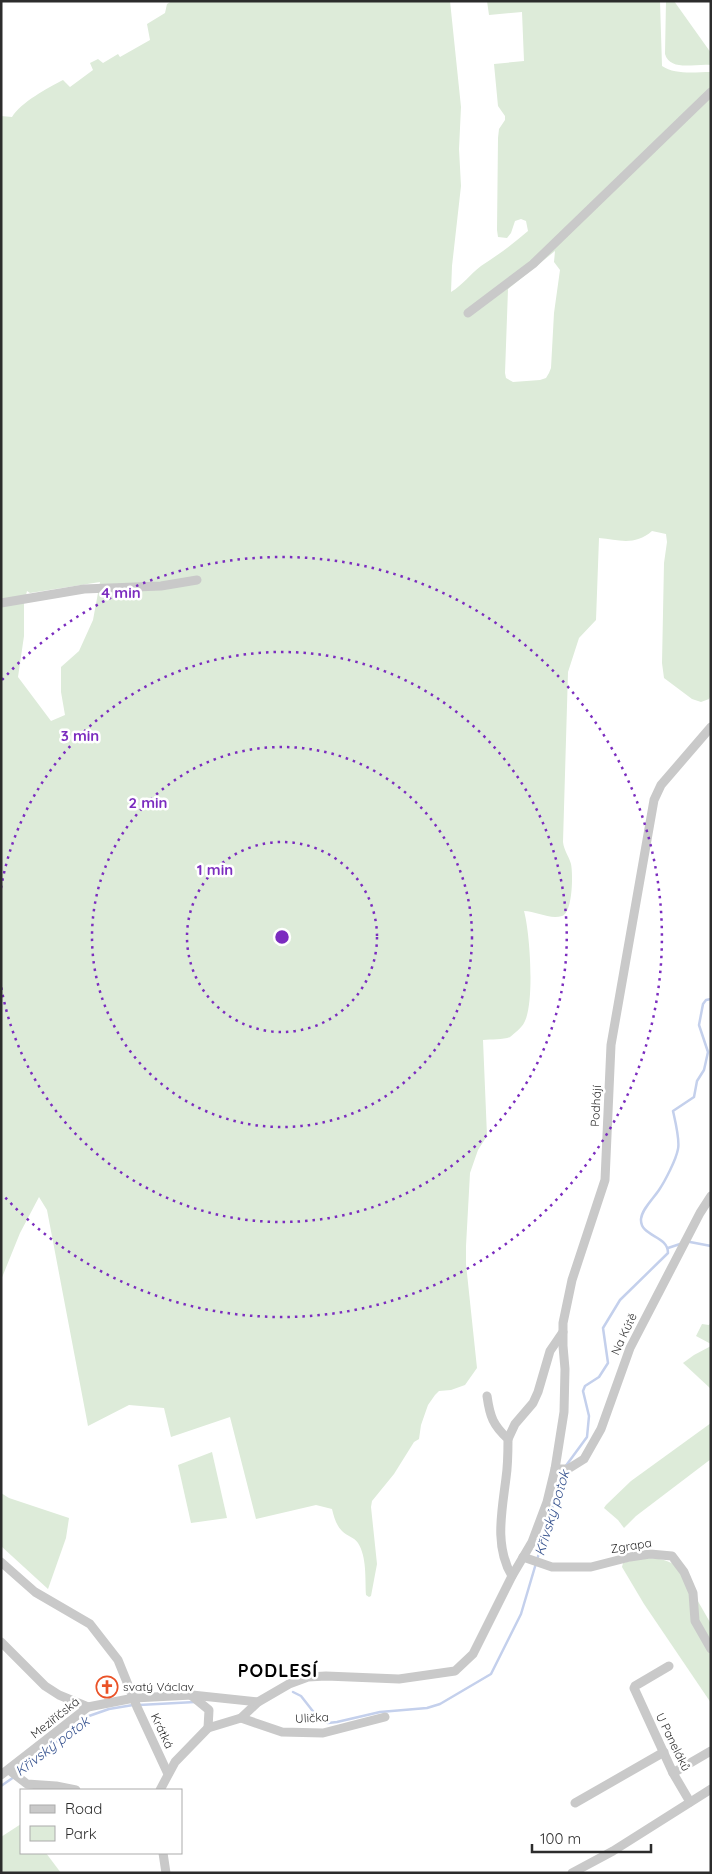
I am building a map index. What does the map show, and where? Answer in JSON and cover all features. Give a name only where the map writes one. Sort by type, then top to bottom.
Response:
[{"type":"street","points":[[468,313],[533,264],[711,92]]},
{"type":"street","points":[[1,603],[84,589],[161,586],[197,580]]},
{"type":"street","name":"Podhájí","points":[[241,1718],[258,1702],[289,1684],[308,1677],[399,1679],[454,1671],[473,1654],[512,1576],[532,1542],[561,1469],[566,1390],[563,1323],[572,1280],[605,1180],[611,1045],[654,800],[660,785],[711,727]]},
{"type":"street","name":"Na Kútě","points":[[561,1469],[584,1459],[601,1429],[630,1348],[700,1213],[711,1196]]},
{"type":"street","points":[[512,1576],[503,1557],[501,1538],[508,1439],[515,1424],[533,1403],[550,1351],[563,1332]]},
{"type":"street","points":[[488,1396],[494,1426],[508,1439]]},
{"type":"street","name":"Zgrapa","points":[[523,1557],[552,1567],[591,1567],[650,1554],[672,1556],[684,1572],[694,1593],[695,1621],[711,1649]]},
{"type":"street","name":"Krátká","points":[[1,1562],[35,1592],[90,1624],[118,1660],[168,1774]]},
{"type":"street","points":[[1,1642],[45,1686],[59,1695],[88,1707]]},
{"type":"street","name":"U Paneláků","points":[[669,1666],[635,1686],[635,1693],[673,1773],[690,1802]]},
{"type":"street","points":[[192,1696],[209,1710],[208,1728]]},
{"type":"street","name":"Meziříčská","points":[[11,1774],[88,1707],[192,1696],[258,1702]]},
{"type":"street","name":"Ulička","points":[[241,1718],[282,1732],[323,1733],[385,1717]]},
{"type":"street","points":[[160,1789],[175,1762],[208,1728],[241,1718]]},
{"type":"street","points":[[673,1773],[711,1751]]},
{"type":"street","points":[[575,1803],[664,1752]]},
{"type":"street","points":[[11,1774],[27,1784],[71,1789]]},
{"type":"street","points":[[572,1873],[613,1851],[711,1789]]},
{"type":"street","points":[[162,1854],[166,1873]]},
{"type":"green space","points":[[172,1],[450,1],[461,107],[459,149],[461,186],[451,292],[477,269],[528,231],[526,221],[521,219],[515,221],[507,238],[498,237],[497,230],[498,138],[499,129],[505,120],[505,116],[498,106],[494,64],[524,61],[522,12],[489,15],[487,1],[660,1],[662,66],[679,72],[711,72],[711,695],[709,699],[701,702],[692,699],[664,678],[662,663],[666,534],[652,531],[639,539],[627,541],[599,538],[596,620],[579,638],[568,672],[563,842],[572,869],[570,900],[566,913],[562,916],[553,917],[524,911],[530,968],[527,1014],[523,1025],[510,1037],[483,1040],[487,1136],[478,1150],[470,1173],[466,1246],[466,1264],[477,1368],[465,1385],[451,1390],[439,1391],[435,1395],[428,1405],[421,1425],[419,1439],[414,1442],[394,1474],[372,1501],[377,1564],[371,1596],[369,1597],[366,1595],[365,1568],[361,1549],[356,1541],[340,1529],[332,1509],[316,1505],[256,1519],[230,1417],[171,1437],[164,1408],[129,1405],[88,1426],[47,1210],[39,1197],[20,1233],[1,1280],[1,116],[12,117],[28,101],[63,80],[70,87],[93,70],[90,63],[98,59],[103,63],[118,54],[120,57],[150,40],[147,24],[165,13],[167,4]],"holes":[[[555,251],[554,262],[560,270],[554,313],[551,368],[546,378],[513,382],[506,378],[505,373],[508,289]],[[100,582],[93,620],[79,651],[61,667],[61,692],[65,715],[51,721],[18,677],[24,636],[24,604],[27,591],[30,593]]]},
{"type":"green space","points":[[666,1],[674,1],[711,53],[711,65],[684,66],[668,60],[665,54]]},
{"type":"green space","points":[[711,1322],[711,1344],[696,1336],[702,1324],[709,1325]]},
{"type":"green space","points":[[711,1346],[711,1389],[683,1363]]},
{"type":"green space","points":[[711,1423],[711,1459],[636,1516],[624,1528],[604,1508],[631,1481]]},
{"type":"green space","points":[[212,1452],[227,1518],[191,1523],[178,1465]]},
{"type":"green space","points":[[1,1493],[9,1498],[69,1518],[66,1538],[48,1589],[1,1546]]},
{"type":"green space","points":[[641,1558],[667,1561],[676,1566],[711,1624],[711,1703],[644,1604],[622,1567],[623,1563]]},
{"type":"green space","points":[[20,1825],[20,1854],[47,1854],[61,1873],[1,1873],[1,1837]]},
{"type":"waterway","name":"Křivský potok","points":[[565,1467],[587,1437],[589,1416],[583,1391],[585,1386],[599,1377],[608,1363],[603,1328],[620,1300],[668,1253],[664,1243],[645,1229],[641,1219],[664,1181],[677,1154],[677,1130],[673,1111],[694,1097],[697,1081],[704,1070],[708,1052],[699,1025],[703,1004],[706,1000],[711,999]]},
{"type":"waterway","points":[[690,1242],[711,1246]]},
{"type":"waterway","points":[[668,1248],[680,1244]]},
{"type":"waterway","name":"Křivský potok","points":[[293,1692],[301,1696],[319,1719],[328,1723],[380,1712],[427,1708],[440,1704],[491,1674],[521,1614],[563,1472]]},
{"type":"waterway","name":"Křivský potok","points":[[139,1705],[195,1702]]},
{"type":"waterway","name":"Křivský potok","points":[[18,1773],[89,1716],[109,1709],[133,1705]]},
{"type":"waterway","name":"Křivský potok","points":[[1,1786],[14,1777]]},
{"type":"place","name":"svatý Václav","points":[[107,1687]]},
{"type":"district","name":"PODLESÍ","points":[[278,1671]]}]
